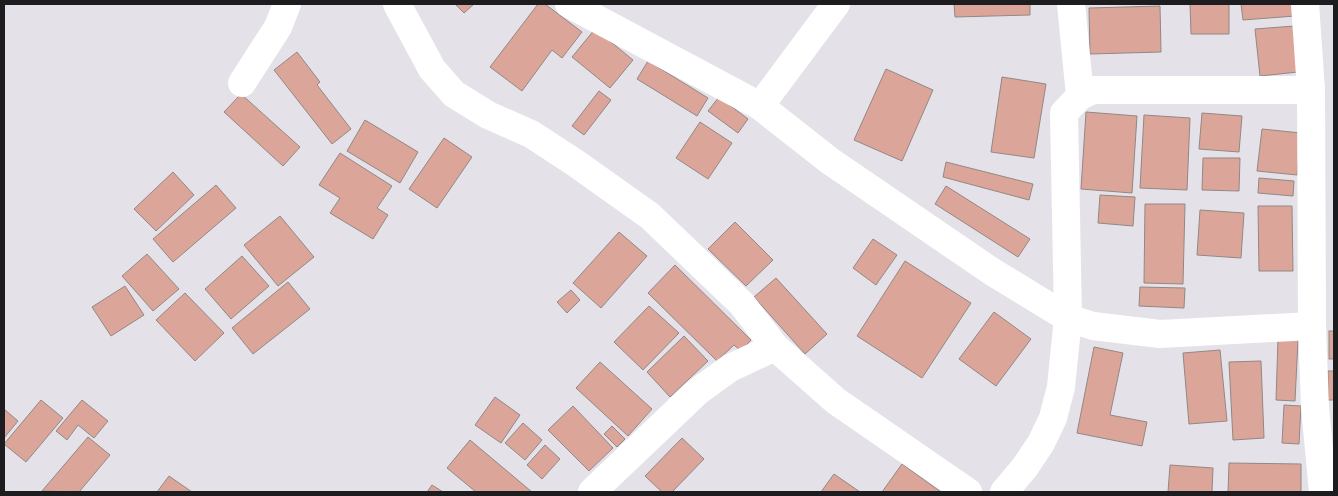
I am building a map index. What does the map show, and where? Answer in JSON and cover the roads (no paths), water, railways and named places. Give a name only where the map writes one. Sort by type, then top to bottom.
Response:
[{"type":"street","points":[[242,83],[278,27],[287,4]]},
{"type":"street","points":[[397,4],[432,69],[454,94],[488,115],[530,134],[650,216],[742,304],[775,346],[836,401],[968,492]]},
{"type":"street","points":[[570,4],[760,106],[830,161],[991,271],[1068,318],[1093,326],[1160,334],[1312,326]]},
{"type":"street","points":[[760,106],[836,4]]},
{"type":"street","points":[[1071,4],[1080,96]]},
{"type":"street","points":[[1305,4],[1311,90],[1312,326],[1315,408],[1323,492]]},
{"type":"street","points":[[1004,492],[1025,467],[1041,443],[1053,418],[1061,387],[1068,318],[1064,114],[1080,96],[1093,90],[1311,90]]},
{"type":"street","points":[[592,492],[697,392],[730,368],[775,346]]}]
